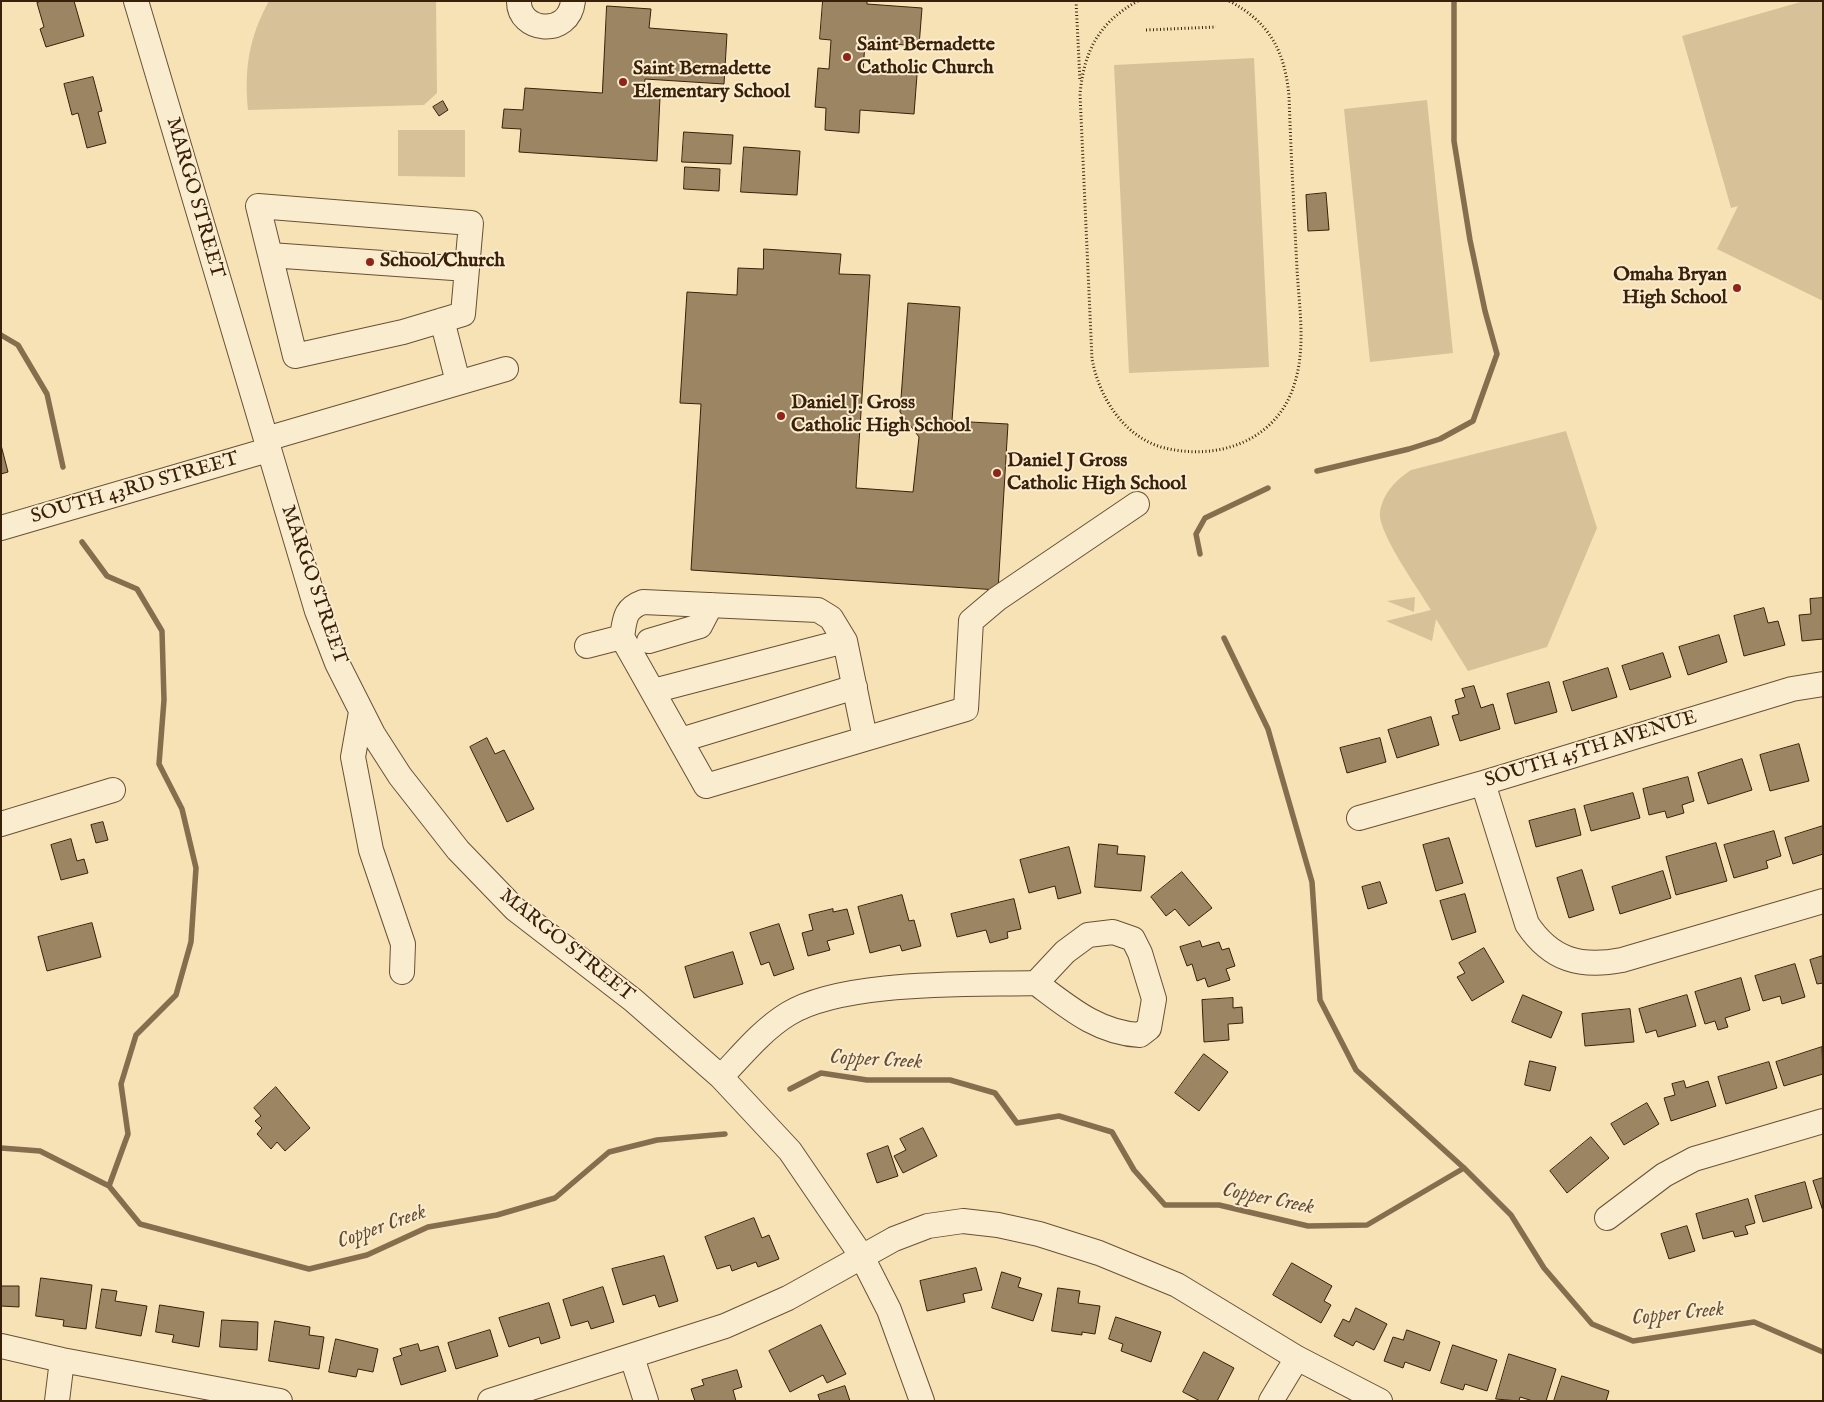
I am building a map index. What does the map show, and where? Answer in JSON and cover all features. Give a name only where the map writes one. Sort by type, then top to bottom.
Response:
[{"type":"street","name":"MARGO STREET","points":[[136,1],[317,611],[337,663],[361,712],[400,776],[452,842],[515,909],[633,1000],[721,1077],[790,1151],[861,1255],[889,1310],[922,1401]]},
{"type":"street","points":[[520,1],[522,15],[529,22],[535,25],[559,26],[566,21],[573,1]]},
{"type":"street","points":[[258,206],[471,223],[467,269],[463,314],[403,332],[295,356],[258,206]]},
{"type":"street","points":[[270,255],[467,269]]},
{"type":"street","points":[[442,320],[458,382]]},
{"type":"street","name":"SOUTH 43RD STREET","points":[[1,528],[458,382],[506,369]]},
{"type":"street","points":[[865,738],[844,641],[831,618],[818,610],[644,602],[632,607],[626,617],[622,637],[706,786],[966,709],[971,621],[997,599],[1137,504]]},
{"type":"street","points":[[649,641],[700,626],[711,605]]},
{"type":"street","points":[[587,646],[622,637]]},
{"type":"street","points":[[653,692],[844,641]]},
{"type":"street","name":"SOUTH 45TH AVENUE","points":[[1359,818],[1483,783],[1792,689],[1823,684]]},
{"type":"street","points":[[681,740],[855,687]]},
{"type":"street","points":[[361,712],[353,757],[372,850],[403,944],[402,972]]},
{"type":"street","points":[[1483,783],[1527,924],[1539,941],[1555,954],[1590,964],[1605,963],[1823,901]]},
{"type":"street","points":[[1,824],[113,790]]},
{"type":"street","points":[[721,1077],[768,1028],[788,1014],[816,1001],[879,989],[1036,983],[1077,1013],[1105,1029],[1124,1034],[1140,1035],[1149,1028],[1154,1000],[1140,953],[1133,939],[1114,932],[1088,935],[1065,952],[1036,983]]},
{"type":"street","points":[[1607,1218],[1656,1180],[1694,1159],[1823,1121]]},
{"type":"street","points":[[490,1401],[725,1326],[788,1298],[861,1255],[894,1239],[928,1226],[963,1221],[998,1225],[1039,1234],[1099,1253],[1177,1285],[1297,1358],[1380,1401]]},
{"type":"street","points":[[1,1346],[62,1360],[280,1401]]},
{"type":"street","points":[[632,1357],[646,1401]]},
{"type":"street","points":[[1271,1401],[1297,1358]]},
{"type":"street","points":[[58,1401],[62,1360]]},
{"type":"path","points":[[1076,1],[1092,359],[1104,398],[1127,426],[1155,445],[1172,450],[1203,453],[1218,452],[1244,442],[1268,425],[1288,399],[1299,363],[1301,341],[1289,96],[1285,64],[1279,50],[1261,25],[1249,13],[1229,1]]},
{"type":"path","points":[[1080,94],[1082,69],[1093,41],[1110,21],[1138,1]]},
{"type":"path","points":[[1146,30],[1216,27]]},
{"type":"shaded area","points":[[269,1],[436,1],[437,93],[424,105],[248,110],[247,81],[250,54],[257,27]]},
{"type":"shaded area","points":[[1804,1],[1823,1],[1823,301],[1717,249],[1738,206],[1731,208],[1682,36]]},
{"type":"shaded area","points":[[1254,58],[1269,367],[1129,373],[1114,65]]},
{"type":"shaded area","points":[[1427,100],[1453,353],[1370,362],[1344,109]]},
{"type":"shaded area","points":[[398,130],[465,130],[465,177],[398,176]]},
{"type":"shaded area","points":[[1566,431],[1597,528],[1547,647],[1468,671],[1436,619],[1432,641],[1386,621],[1431,610],[1392,547],[1381,521],[1380,512],[1384,499],[1395,483],[1411,470]]},
{"type":"shaded area","points":[[1415,597],[1414,612],[1387,601]]},
{"type":"building","points":[[42,1],[74,1],[84,36],[46,47],[40,29],[44,27],[37,3]]},
{"type":"building","name":"Saint Bernadette Catholic Church","points":[[823,1],[867,1],[867,4],[922,8],[919,46],[865,42],[863,72],[917,75],[914,114],[860,110],[859,133],[825,130],[826,108],[815,107],[818,68],[829,69],[831,40],[820,39]]},
{"type":"building","name":"Saint Bernadette Elementary School","points":[[607,6],[651,9],[649,28],[727,34],[724,84],[645,79],[643,95],[660,97],[657,161],[519,152],[521,129],[502,128],[504,109],[523,110],[525,88],[602,93]]},
{"type":"building","points":[[93,77],[102,111],[98,112],[106,143],[87,148],[78,113],[72,115],[64,84]]},
{"type":"building","points":[[443,101],[448,110],[439,116],[433,107]]},
{"type":"building","points":[[684,132],[733,135],[731,164],[682,162]]},
{"type":"building","points":[[744,147],[800,151],[797,195],[741,192]]},
{"type":"building","points":[[685,167],[720,169],[719,191],[684,189]]},
{"type":"building","points":[[1326,193],[1329,230],[1308,231],[1306,195]]},
{"type":"building","name":"Daniel J. Gross Catholic High School","points":[[764,249],[841,254],[839,274],[870,275],[856,488],[913,492],[919,437],[900,412],[908,303],[960,307],[952,421],[1008,424],[998,590],[691,570],[701,404],[680,403],[687,292],[737,295],[738,268],[763,269]]},
{"type":"building","points":[[1,445],[8,472],[1,474]]},
{"type":"building","points":[[1823,598],[1823,639],[1802,641],[1799,615],[1811,614],[1810,599]]},
{"type":"building","points":[[1764,608],[1768,623],[1778,621],[1785,645],[1744,656],[1734,616]]},
{"type":"building","points":[[1719,635],[1727,662],[1688,675],[1679,647]]},
{"type":"building","points":[[1663,653],[1671,677],[1630,690],[1622,666]]},
{"type":"building","points":[[1608,668],[1617,697],[1572,711],[1563,682]]},
{"type":"building","points":[[1549,682],[1557,712],[1515,724],[1507,694]]},
{"type":"building","points":[[1474,686],[1481,708],[1493,704],[1500,729],[1460,741],[1452,716],[1459,714],[1455,700],[1465,697],[1462,689]]},
{"type":"building","points":[[1431,717],[1439,745],[1397,758],[1388,730]]},
{"type":"building","points":[[487,738],[495,754],[504,750],[534,809],[507,822],[470,747]]},
{"type":"building","points":[[1380,738],[1386,762],[1347,773],[1340,748]]},
{"type":"building","points":[[1799,744],[1809,781],[1770,791],[1760,755]]},
{"type":"building","points":[[1742,759],[1752,790],[1708,804],[1698,773]]},
{"type":"building","points":[[1688,777],[1694,801],[1682,805],[1684,813],[1667,818],[1665,811],[1649,815],[1643,789]]},
{"type":"building","points":[[1633,793],[1640,818],[1591,831],[1584,806]]},
{"type":"building","points":[[1575,809],[1581,835],[1536,847],[1529,821]]},
{"type":"building","points":[[103,822],[108,840],[96,843],[91,825]]},
{"type":"building","points":[[1823,826],[1823,854],[1793,864],[1785,838]]},
{"type":"building","points":[[1774,831],[1781,856],[1766,861],[1768,868],[1734,878],[1724,845]]},
{"type":"building","points":[[1449,838],[1463,883],[1436,891],[1423,845]]},
{"type":"building","points":[[71,839],[77,861],[84,859],[88,873],[61,880],[51,845]]},
{"type":"building","points":[[1716,843],[1727,881],[1676,895],[1666,857]]},
{"type":"building","points":[[1099,844],[1118,846],[1117,854],[1145,856],[1141,891],[1095,887]]},
{"type":"building","points":[[1069,847],[1081,893],[1058,899],[1055,886],[1029,893],[1020,860]]},
{"type":"building","points":[[1582,870],[1594,910],[1569,918],[1557,878]]},
{"type":"building","points":[[1663,871],[1671,898],[1620,914],[1612,887]]},
{"type":"building","points":[[1182,872],[1212,908],[1189,926],[1175,909],[1166,916],[1151,897]]},
{"type":"building","points":[[1380,882],[1387,903],[1368,909],[1362,887]]},
{"type":"building","points":[[1465,894],[1476,932],[1452,940],[1440,901]]},
{"type":"building","points":[[902,895],[909,921],[914,920],[921,946],[902,951],[900,945],[870,953],[858,907]]},
{"type":"building","points":[[1014,899],[1021,929],[1007,932],[1008,938],[990,943],[986,930],[957,937],[951,914]]},
{"type":"building","points":[[833,909],[833,912],[847,909],[854,934],[827,941],[830,950],[808,956],[802,933],[813,930],[809,915]]},
{"type":"building","points":[[92,923],[101,957],[47,971],[38,937]]},
{"type":"building","points":[[779,924],[794,969],[774,976],[769,962],[761,965],[750,933]]},
{"type":"building","points":[[1200,941],[1202,947],[1219,942],[1222,950],[1229,948],[1235,966],[1226,969],[1230,980],[1208,987],[1205,978],[1197,981],[1192,964],[1187,966],[1180,947]]},
{"type":"building","points":[[1484,948],[1504,982],[1472,1001],[1457,977],[1465,973],[1459,963]]},
{"type":"building","points":[[733,952],[743,984],[694,998],[685,967]]},
{"type":"building","points":[[1823,956],[1823,983],[1817,984],[1810,960]]},
{"type":"building","points":[[1795,964],[1805,997],[1782,1004],[1780,996],[1763,1001],[1755,976]]},
{"type":"building","points":[[1741,978],[1750,1010],[1725,1018],[1728,1027],[1718,1030],[1715,1021],[1705,1024],[1695,992]]},
{"type":"building","points":[[1523,995],[1562,1012],[1551,1038],[1512,1022]]},
{"type":"building","points":[[1687,995],[1696,1026],[1658,1037],[1656,1030],[1646,1033],[1639,1009]]},
{"type":"building","points":[[1233,998],[1233,1008],[1242,1007],[1243,1023],[1228,1024],[1229,1040],[1204,1042],[1202,1000]]},
{"type":"building","points":[[1630,1009],[1634,1042],[1585,1046],[1582,1014]]},
{"type":"building","points":[[1822,1047],[1823,1074],[1784,1086],[1776,1062]]},
{"type":"building","points":[[1204,1054],[1228,1072],[1199,1111],[1175,1093]]},
{"type":"building","points":[[1530,1061],[1556,1067],[1550,1091],[1525,1085]]},
{"type":"building","points":[[1769,1062],[1777,1088],[1726,1104],[1718,1077]]},
{"type":"building","points":[[1684,1081],[1686,1088],[1708,1081],[1716,1106],[1671,1121],[1664,1098],[1675,1095],[1672,1084]]},
{"type":"building","points":[[276,1087],[310,1128],[285,1151],[277,1142],[271,1149],[257,1134],[262,1128],[255,1121],[261,1116],[254,1108]]},
{"type":"building","points":[[1647,1103],[1659,1124],[1624,1145],[1611,1124]]},
{"type":"building","points":[[923,1128],[937,1156],[903,1173],[894,1156],[906,1150],[900,1139]]},
{"type":"building","points":[[1591,1137],[1609,1158],[1567,1193],[1550,1171]]},
{"type":"building","points":[[888,1146],[898,1176],[877,1183],[867,1154]]},
{"type":"building","points":[[1823,1178],[1823,1211],[1813,1181]]},
{"type":"building","points":[[1805,1182],[1812,1208],[1763,1222],[1755,1196]]},
{"type":"building","points":[[1748,1199],[1755,1223],[1745,1226],[1748,1234],[1735,1237],[1733,1231],[1703,1239],[1696,1214]]},
{"type":"building","points":[[754,1218],[762,1238],[769,1235],[779,1259],[758,1267],[756,1262],[732,1271],[730,1265],[717,1269],[705,1237]]},
{"type":"building","points":[[1687,1226],[1695,1251],[1669,1259],[1661,1234]]},
{"type":"building","points":[[664,1256],[678,1301],[659,1307],[655,1295],[623,1305],[612,1269]]},
{"type":"building","points":[[1292,1263],[1332,1286],[1324,1301],[1331,1305],[1321,1323],[1273,1295]]},
{"type":"building","points":[[976,1268],[982,1290],[963,1294],[965,1302],[927,1311],[920,1281]]},
{"type":"building","points":[[1002,1272],[1021,1278],[1018,1287],[1042,1294],[1033,1321],[992,1308]]},
{"type":"building","points":[[41,1278],[92,1285],[86,1329],[63,1326],[64,1320],[36,1316]]},
{"type":"building","points":[[1,1286],[19,1286],[19,1307],[1,1306]]},
{"type":"building","points":[[603,1287],[614,1322],[591,1329],[588,1321],[571,1326],[563,1300]]},
{"type":"building","points":[[1058,1288],[1080,1291],[1078,1303],[1100,1306],[1095,1334],[1082,1332],[1082,1335],[1052,1331]]},
{"type":"building","points":[[102,1289],[117,1291],[115,1301],[147,1306],[141,1336],[96,1328]]},
{"type":"building","points":[[549,1303],[560,1338],[541,1344],[539,1337],[509,1347],[499,1318]]},
{"type":"building","points":[[160,1305],[204,1312],[199,1347],[172,1342],[174,1335],[156,1332]]},
{"type":"building","points":[[1356,1308],[1387,1324],[1374,1350],[1356,1341],[1353,1346],[1334,1336],[1343,1319],[1349,1322]]},
{"type":"building","points":[[1116,1317],[1161,1332],[1151,1362],[1121,1351],[1123,1344],[1109,1339]]},
{"type":"building","points":[[222,1320],[258,1322],[257,1350],[220,1347]]},
{"type":"building","points":[[275,1321],[310,1327],[309,1335],[324,1337],[319,1369],[269,1361]]},
{"type":"building","points":[[821,1325],[846,1374],[827,1383],[823,1375],[790,1392],[769,1351]]},
{"type":"building","points":[[490,1330],[498,1356],[456,1369],[448,1343]]},
{"type":"building","points":[[1407,1330],[1440,1342],[1430,1371],[1405,1362],[1403,1368],[1384,1361],[1393,1337],[1403,1340]]},
{"type":"building","points":[[336,1339],[378,1349],[373,1372],[358,1369],[356,1377],[329,1372]]},
{"type":"building","points":[[418,1344],[420,1351],[438,1346],[446,1371],[401,1385],[393,1358],[402,1355],[400,1349]]},
{"type":"building","points":[[1453,1345],[1497,1360],[1487,1391],[1465,1384],[1463,1390],[1441,1383]]},
{"type":"building","points":[[1204,1352],[1234,1368],[1217,1401],[1200,1401],[1183,1392]]},
{"type":"building","points":[[1509,1354],[1556,1369],[1546,1401],[1533,1401],[1520,1397],[1519,1401],[1496,1399]]},
{"type":"building","points":[[737,1370],[742,1387],[733,1390],[736,1401],[695,1401],[691,1389],[704,1385],[702,1380]]},
{"type":"building","points":[[1562,1376],[1609,1391],[1606,1401],[1554,1401]]},
{"type":"building","points":[[845,1386],[850,1401],[820,1401],[818,1395]]},
{"type":"waterway","points":[[1317,471],[1409,449],[1440,439],[1473,421],[1497,354],[1485,311],[1470,240],[1454,141],[1454,1]]},
{"type":"waterway","points":[[1,335],[18,345],[47,394],[63,467]]},
{"type":"waterway","points":[[1200,554],[1196,534],[1205,518],[1268,488]]},
{"type":"waterway","points":[[82,542],[107,576],[137,589],[162,631],[164,700],[159,764],[182,809],[196,868],[191,942],[176,995],[136,1035],[121,1084],[128,1134],[109,1186]]},
{"type":"waterway","points":[[1224,638],[1268,729],[1312,882],[1320,1000],[1356,1070],[1464,1168],[1511,1215],[1544,1268],[1592,1324],[1633,1341],[1754,1322],[1823,1352]]},
{"type":"waterway","name":"Copper Creek","points":[[790,1089],[821,1073],[867,1080],[950,1080],[995,1093],[1017,1123],[1059,1116],[1112,1132],[1134,1170],[1165,1205],[1219,1205],[1308,1226],[1367,1225],[1464,1168]]},
{"type":"waterway","name":"Copper Creek","points":[[1,1148],[40,1151],[109,1186],[140,1224],[309,1269],[367,1255],[428,1227],[497,1215],[555,1198],[609,1152],[657,1140],[725,1134]]},
{"type":"place","name":"Saint Bernadette Catholic Church","points":[[847,57]]},
{"type":"place","name":"Saint Bernadette Elementary School","points":[[623,82]]},
{"type":"place","name":"School/Church","points":[[370,262]]},
{"type":"place","name":"Omaha Bryan High School","points":[[1737,288]]},
{"type":"place","name":"Daniel J. Gross Catholic High School","points":[[781,416]]},
{"type":"place","name":"Daniel J Gross Catholic High School","points":[[997,473]]}]
